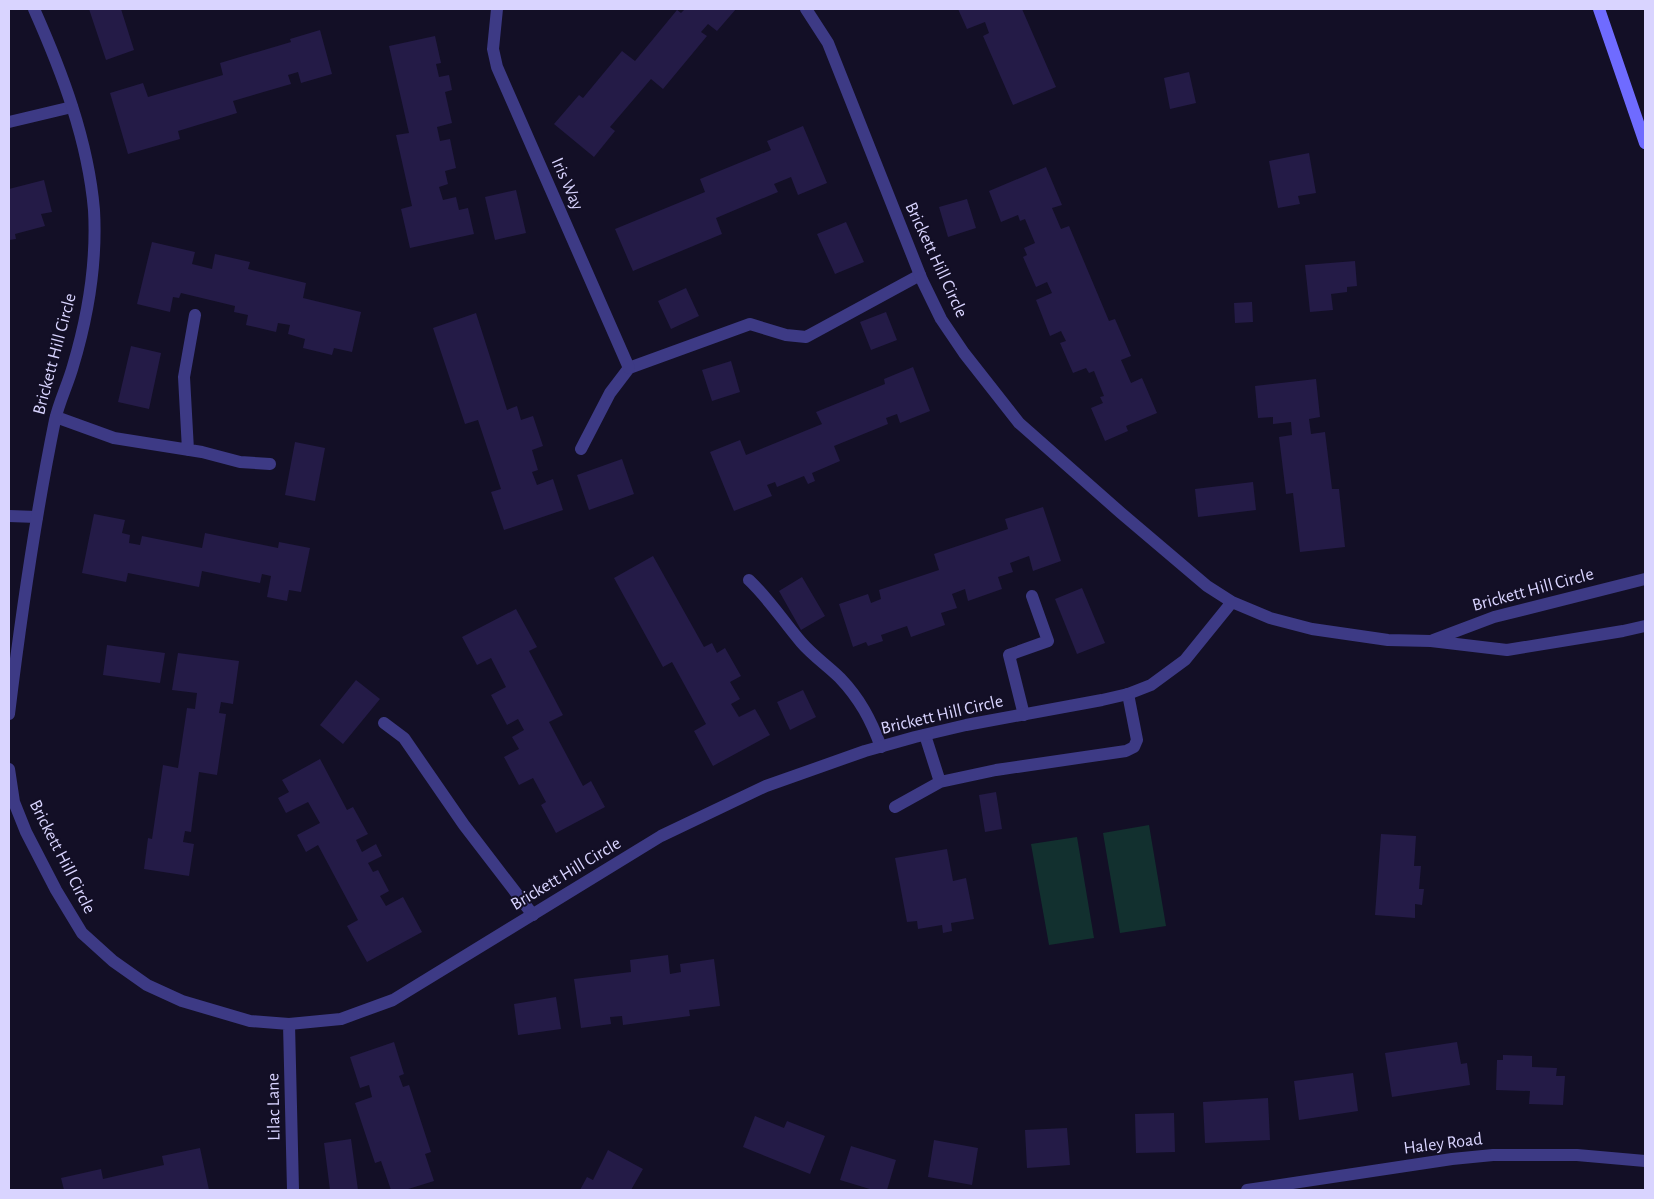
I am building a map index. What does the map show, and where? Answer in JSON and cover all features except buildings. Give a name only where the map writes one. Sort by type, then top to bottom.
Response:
[{"type":"main road","points":[[1599,9],[1645,143]]},
{"type":"street","name":"Brickett Hill Circle","points":[[9,714],[27,571],[36,517],[56,417],[73,366],[90,296],[94,253],[94,209],[84,154],[72,107],[57,62],[34,9]]},
{"type":"street","name":"Iris Way","points":[[497,9],[493,49],[497,67],[629,368]]},
{"type":"street","name":"Brickett Hill Circle","points":[[806,9],[828,43],[920,275],[941,319],[964,354],[1019,423],[1182,566],[1232,602],[1270,618],[1312,629],[1388,640],[1431,641],[1507,650],[1645,626]]},
{"type":"street","points":[[9,122],[72,107]]},
{"type":"street","points":[[581,449],[610,393],[629,368],[750,324],[786,335],[806,337],[920,275]]},
{"type":"street","points":[[188,450],[184,377],[195,315]]},
{"type":"street","points":[[56,417],[114,438],[188,450],[240,462],[270,464]]},
{"type":"street","points":[[9,516],[36,517]]},
{"type":"street","name":"Brickett Hill Circle","points":[[1431,641],[1494,617],[1645,579]]},
{"type":"street","points":[[750,580],[783,616],[800,642],[840,677],[859,699],[871,720],[881,747]]},
{"type":"street","points":[[1024,715],[1009,655],[1048,641],[1032,596]]},
{"type":"street","name":"Brickett Hill Circle","points":[[9,769],[14,802],[26,832],[56,890],[82,933],[100,950],[146,984],[182,1001],[250,1021],[289,1024],[341,1019],[392,1000],[661,836],[701,815],[766,786],[881,747],[925,735],[1128,694],[1151,685],[1185,660],[1232,602]]},
{"type":"street","points":[[895,807],[940,782],[996,770],[1126,751],[1134,747],[1137,740],[1128,694]]},
{"type":"street","points":[[384,722],[404,738],[464,825],[533,915]]},
{"type":"street","points":[[925,735],[940,782]]},
{"type":"street","name":"Lilac Lane","points":[[289,1024],[293,1190]]},
{"type":"street","name":"Haley Road","points":[[1247,1190],[1452,1159],[1493,1155],[1577,1155],[1645,1161]]},
{"type":"green space","points":[[1149,825],[1166,926],[1120,933],[1103,833]]},
{"type":"green space","points":[[1077,837],[1094,938],[1049,945],[1031,844]]}]
